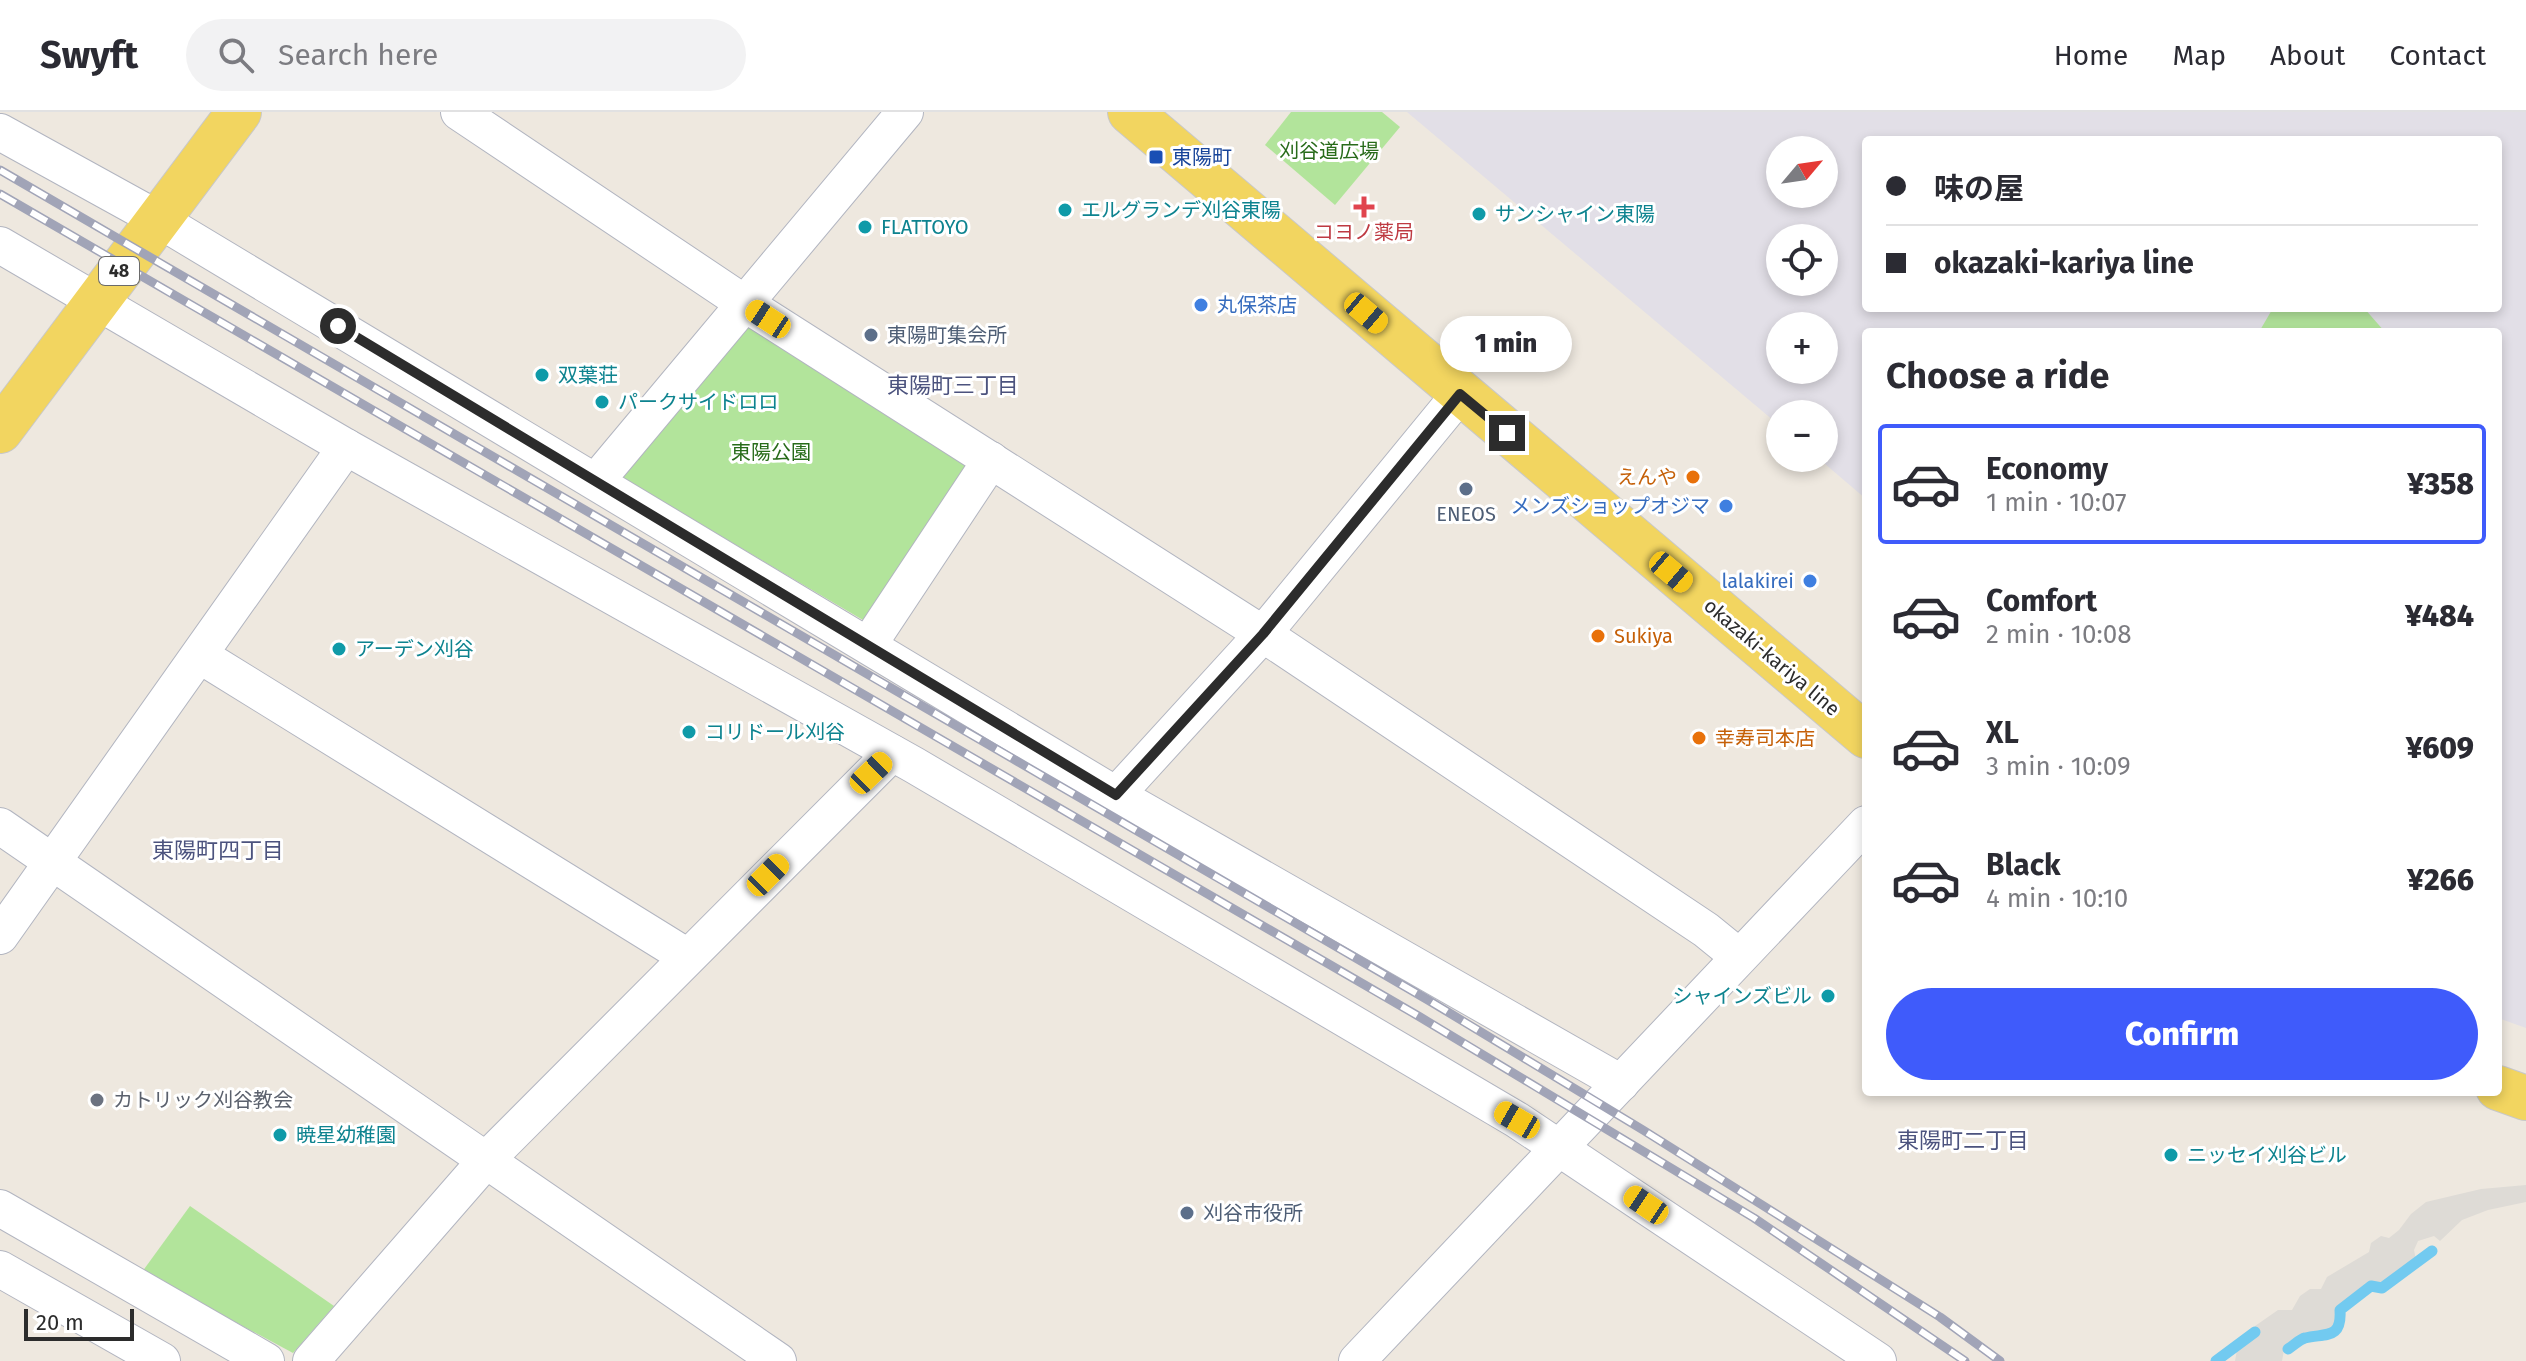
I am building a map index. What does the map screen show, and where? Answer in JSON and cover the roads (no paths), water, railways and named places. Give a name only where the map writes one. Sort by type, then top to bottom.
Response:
[{"type":"main road","name":"48","points":[[0,431],[99,303],[156,218],[239,112]]},
{"type":"main road","name":"okazaki-kariya line","points":[[1130,112],[1862,733]]},
{"type":"main road","points":[[2502,1089],[2526,1098]]},
{"type":"street","points":[[459,112],[744,303],[1263,634],[1706,930],[1738,956]]},
{"type":"street","points":[[597,480],[905,112]]},
{"type":"street","points":[[0,132],[156,218],[597,480],[1116,795],[1621,1083]]},
{"type":"street","points":[[0,245],[346,447],[892,753],[1560,1147],[1878,1361]]},
{"type":"street","points":[[1116,795],[1263,634],[1460,394]]},
{"type":"street","points":[[0,936],[346,447]]},
{"type":"street","points":[[869,644],[991,460]]},
{"type":"street","points":[[201,656],[686,956]]},
{"type":"street","points":[[311,1361],[488,1158],[686,956],[892,753]]},
{"type":"street","points":[[0,826],[488,1158],[778,1361]]},
{"type":"street","points":[[1357,1361],[1862,828]]},
{"type":"street","points":[[0,1208],[266,1361]]},
{"type":"street","points":[[0,1269],[162,1361]]},
{"type":"waterway","points":[[2288,1349],[2303,1339],[2335,1331],[2340,1310],[2371,1286],[2382,1288],[2432,1251]]},
{"type":"waterway","points":[[2216,1361],[2255,1332]]},
{"type":"railway","points":[[0,170],[1428,1000],[1643,1130],[1940,1317],[2000,1361]]},
{"type":"railway","points":[[0,194],[1420,1017],[1754,1218],[1965,1361]]},
{"type":"place","name":"東陽町","points":[[1156,157]]},
{"type":"place","name":"コヨノ薬局","points":[[1364,207]]},
{"type":"place","name":"エルグランデ刈谷東陽","points":[[1065,210]]},
{"type":"place","name":"サンシャイン東陽","points":[[1479,214]]},
{"type":"place","name":"FLATTOYO","points":[[865,227]]},
{"type":"place","name":"丸保茶店","points":[[1201,305]]},
{"type":"place","name":"東陽町集会所","points":[[871,335]]},
{"type":"place","name":"双葉荘","points":[[542,375]]},
{"type":"place","name":"パークサイドロロ","points":[[602,402]]},
{"type":"place","name":"えんや","points":[[1693,477]]},
{"type":"place","name":"ENEOS","points":[[1466,489]]},
{"type":"place","name":"メンズショップオジマ","points":[[1726,506]]},
{"type":"place","name":"lalakirei","points":[[1810,581]]},
{"type":"place","name":"Sukiya","points":[[1598,636]]},
{"type":"place","name":"アーデン刈谷","points":[[339,649]]},
{"type":"place","name":"コリドール刈谷","points":[[689,732]]},
{"type":"place","name":"幸寿司本店","points":[[1699,738]]},
{"type":"place","name":"シャインズビル","points":[[1828,996]]},
{"type":"place","name":"カトリック刈谷教会","points":[[97,1100]]},
{"type":"place","name":"暁星幼稚園","points":[[280,1135]]},
{"type":"place","name":"ニッセイ刈谷ビル","points":[[2171,1155]]},
{"type":"place","name":"刈谷市役所","points":[[1187,1213]]},
{"type":"district","name":"東陽町三丁目","points":[[953,385]]},
{"type":"district","name":"東陽町四丁目","points":[[218,850]]},
{"type":"district","name":"東陽町二丁目","points":[[1963,1140]]},
{"type":"park label","name":"刈谷道広場","points":[[1329,151]]},
{"type":"park label","name":"東陽公園","points":[[771,452]]}]
